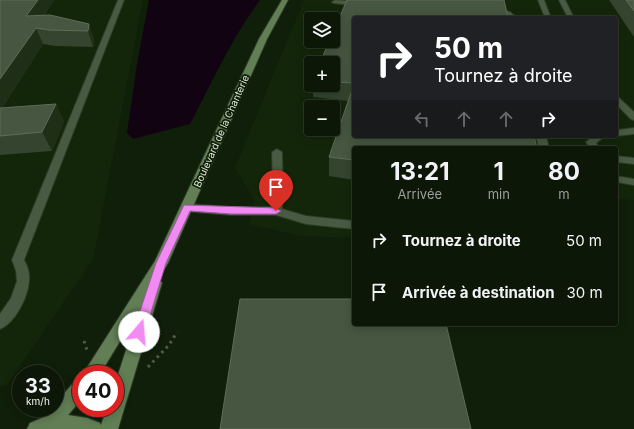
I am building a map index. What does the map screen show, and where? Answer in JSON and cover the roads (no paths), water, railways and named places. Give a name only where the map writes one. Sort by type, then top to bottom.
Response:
[{"type":"street","name":"Boulevard de la Chanterie","points":[[97,365],[161,263],[263,39],[285,0]]},
{"type":"street","name":"Boulevard de la Chanterie","points":[[109,429],[161,263]]},
{"type":"street","points":[[42,427],[72,396]]},
{"type":"street","points":[[42,427],[80,424],[94,429]]},
{"type":"lane","points":[[0,323],[5,319],[20,296],[24,276],[18,260],[121,0]]},
{"type":"lane","points":[[541,0],[547,16]]},
{"type":"lane","points":[[562,0],[570,16]]},
{"type":"lane","points":[[336,2],[366,4]]},
{"type":"lane","points":[[487,9],[511,16]]},
{"type":"lane","points":[[618,102],[634,117]]},
{"type":"lane","points":[[618,133],[634,131]]},
{"type":"lane","points":[[594,146],[591,142],[597,138]]},
{"type":"lane","points":[[276,211],[278,193],[277,152]]},
{"type":"lane","points":[[618,159],[634,161]]},
{"type":"lane","points":[[618,179],[634,182]]},
{"type":"lane","points":[[187,208],[231,211],[276,211],[306,220],[352,225]]}]
